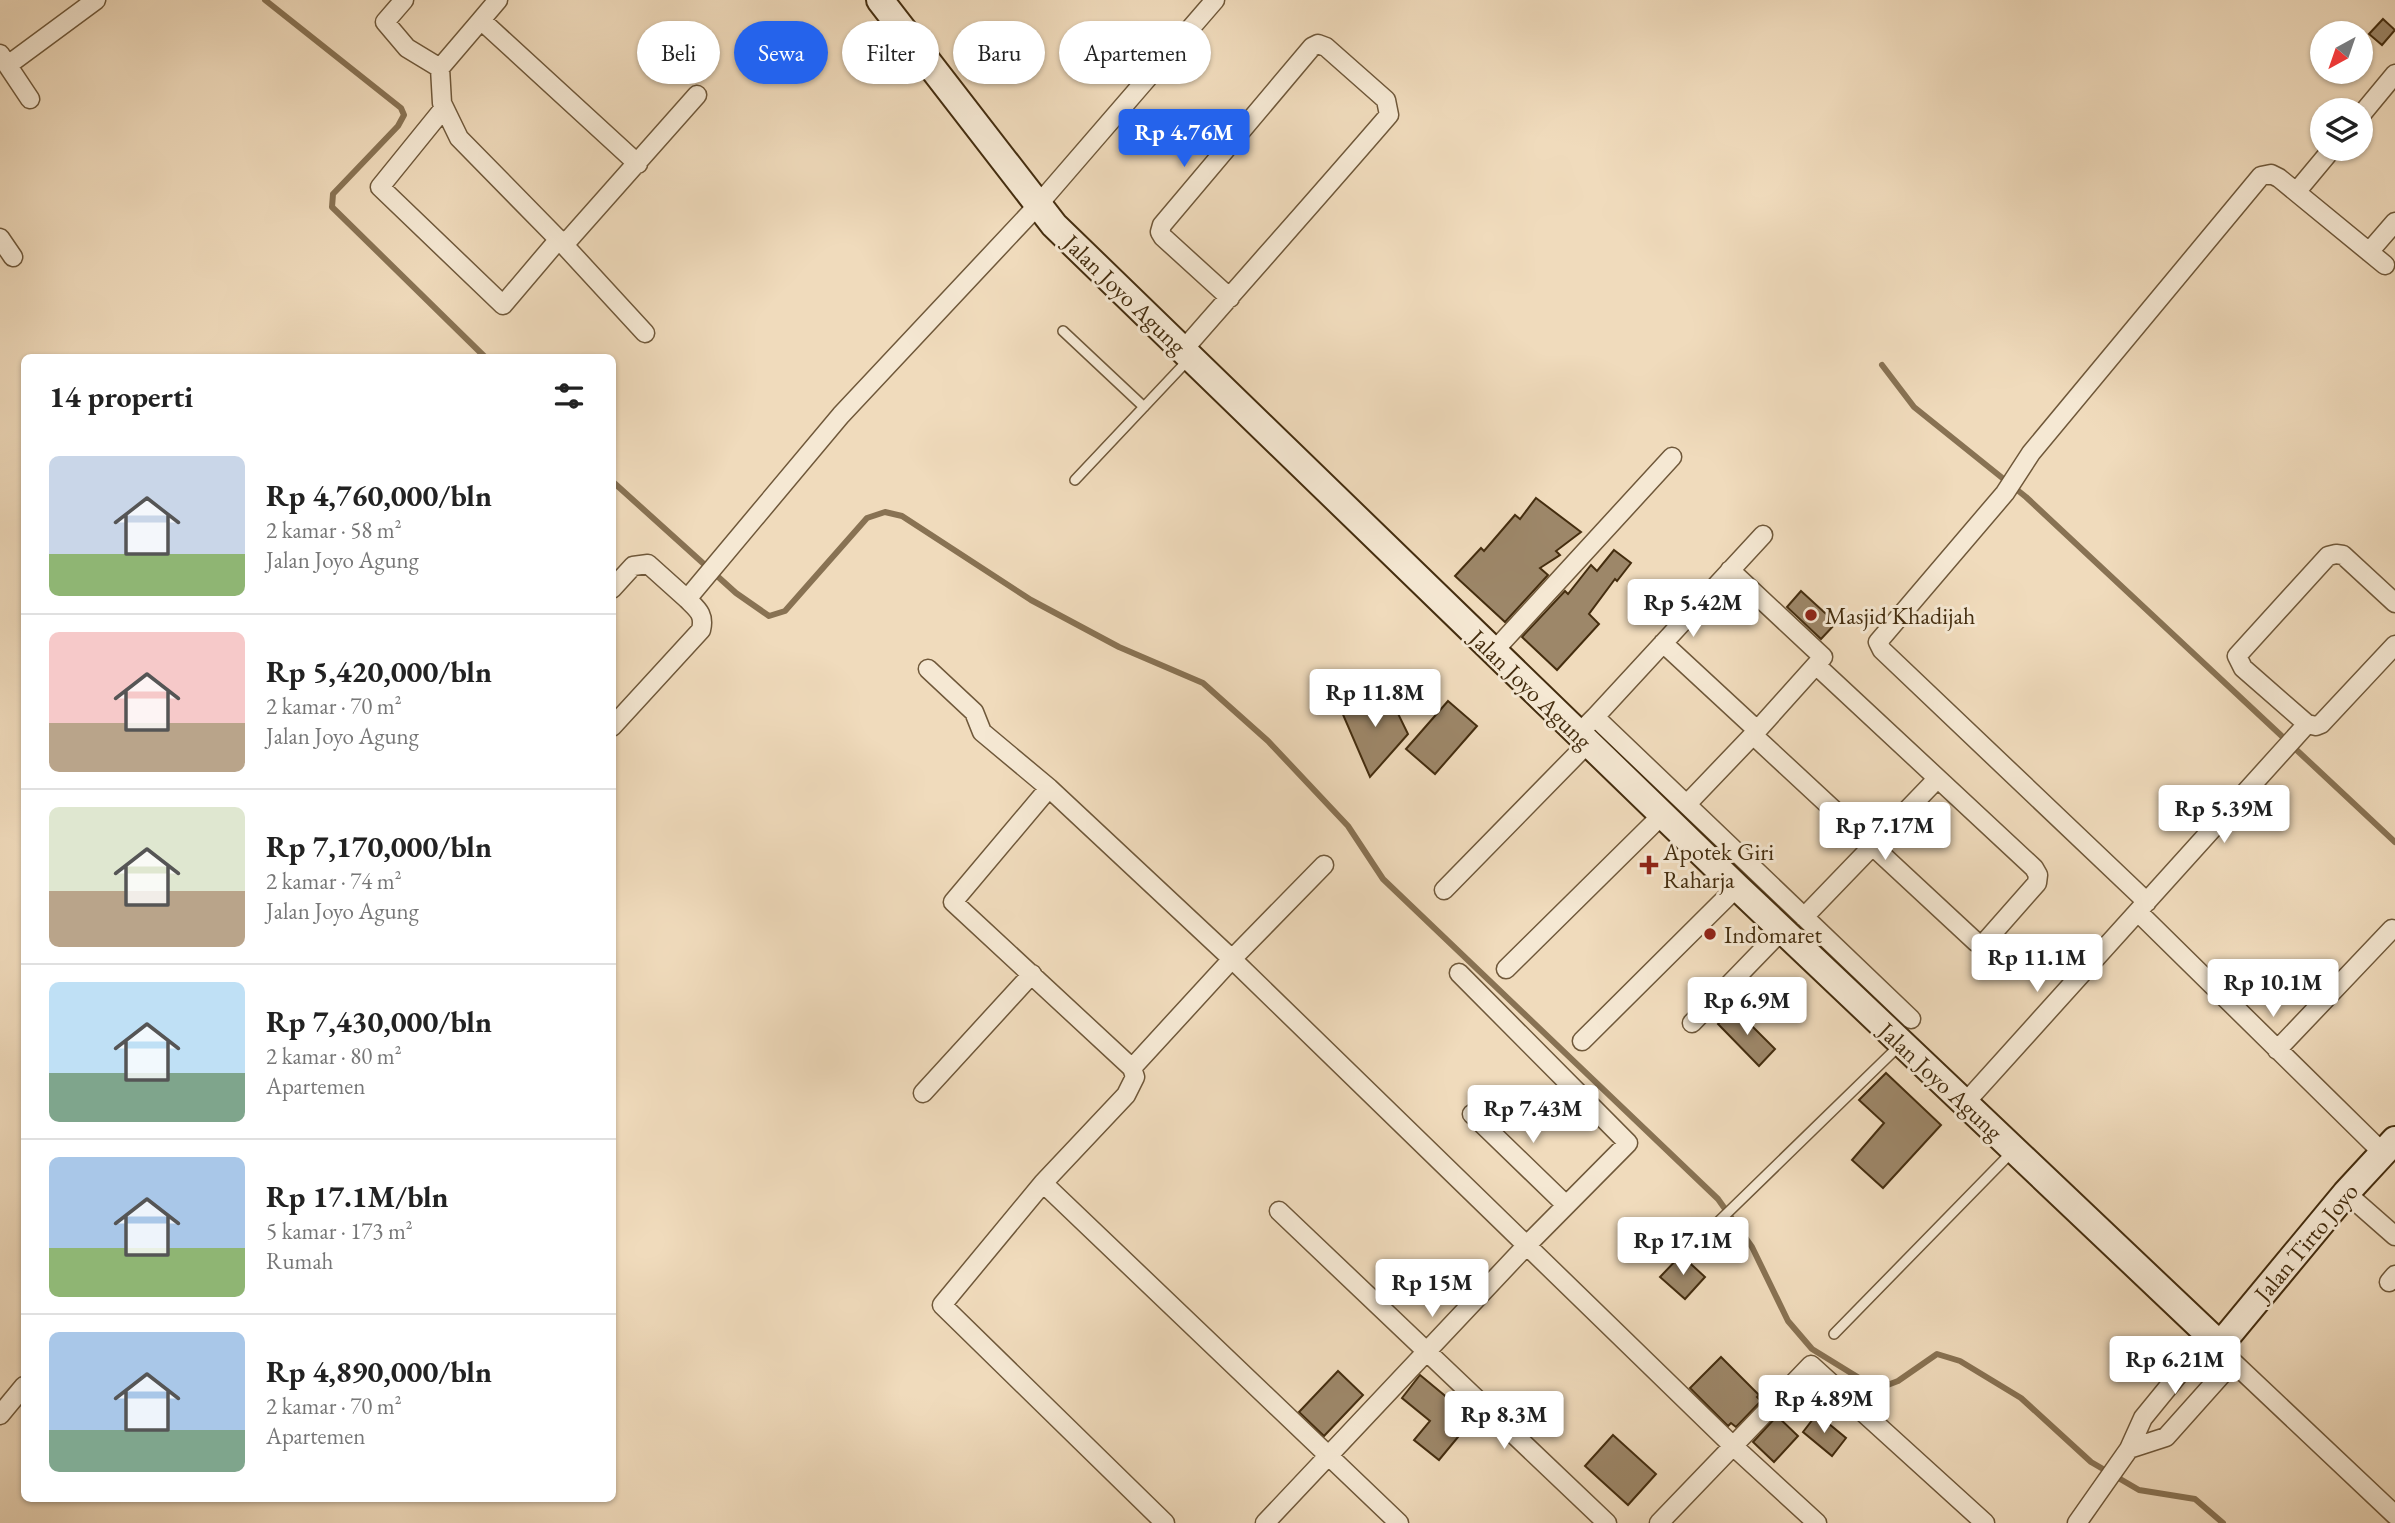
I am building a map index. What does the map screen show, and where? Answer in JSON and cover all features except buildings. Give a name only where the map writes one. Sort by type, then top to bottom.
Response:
[{"type":"main road","name":"Jalan Joyo Agung","points":[[887,3],[1037,206],[1054,225],[1493,652],[1587,732],[1662,815],[1737,887],[1793,924],[1902,1044],[2221,1348]]},
{"type":"main road","name":"Jalan Tirto Joyo","points":[[2221,1348],[2346,1193],[2389,1147]]},
{"type":"street","points":[[30,99],[4,60],[96,0]]},
{"type":"street","points":[[404,0],[385,22],[407,48],[440,68]]},
{"type":"street","points":[[498,0],[440,68],[444,108],[459,138],[562,242],[645,332]]},
{"type":"street","points":[[687,598],[841,415],[1037,206],[1215,0]]},
{"type":"street","points":[[481,20],[638,164]]},
{"type":"street","points":[[1187,353],[1230,298],[1389,115],[1386,100],[1326,47],[1318,44],[1312,47],[1162,225],[1160,232],[1163,237],[1230,298]]},
{"type":"street","points":[[2373,101],[2395,74]]},
{"type":"street","points":[[444,108],[380,187],[503,305],[638,164],[697,96]]},
{"type":"street","points":[[2297,191],[2322,161]]},
{"type":"street","points":[[2385,265],[2279,178],[2271,174],[2261,176],[2031,453],[2005,493],[1878,642],[1882,650],[2142,907],[2277,1050],[2389,1147]]},
{"type":"street","points":[[2369,252],[2395,222]]},
{"type":"street","points":[[0,238],[13,257]]},
{"type":"street","points":[[1493,652],[1672,457]]},
{"type":"street","points":[[1444,890],[1587,732],[1663,643],[1763,535]]},
{"type":"street","points":[[2302,730],[2243,668],[2237,656],[2242,649],[2328,556],[2343,555],[2395,603]]},
{"type":"street","points":[[616,585],[633,566],[648,564],[702,613],[704,621],[701,630],[616,723]]},
{"type":"street","points":[[1687,804],[1823,657],[1730,570]]},
{"type":"street","points":[[1663,643],[1976,942],[1985,942],[2037,883],[2038,875],[2034,868],[1816,666]]},
{"type":"street","points":[[1965,1103],[2302,730],[2321,724],[2395,645]]},
{"type":"street","points":[[928,669],[974,712],[982,732],[1049,788],[1232,959],[1732,1445],[1817,1523]]},
{"type":"street","points":[[1587,732],[1687,804],[1793,924],[1911,1018]]},
{"type":"street","points":[[1692,1023],[1874,845],[1937,779]]},
{"type":"street","points":[[1049,788],[953,902],[1132,1068],[1135,1077],[1126,1095],[1043,1183],[942,1305],[1165,1523]]},
{"type":"street","points":[[1506,969],[1662,815]]},
{"type":"street","points":[[1132,1068],[1232,959],[1324,865]]},
{"type":"street","points":[[1582,1041],[1737,887]]},
{"type":"street","points":[[2277,1050],[2392,929]]},
{"type":"street","points":[[1265,1523],[1527,1245],[1628,1143],[1459,973]]},
{"type":"street","points":[[923,1093],[1032,974]]},
{"type":"street","points":[[1472,1114],[1566,1205]]},
{"type":"street","points":[[1043,1183],[1399,1523]]},
{"type":"street","points":[[2346,1193],[2395,1236]]},
{"type":"street","points":[[1279,1211],[1607,1523]]},
{"type":"street","points":[[2129,1449],[2166,1437],[2221,1348]]},
{"type":"street","points":[[2077,1523],[2129,1449],[2143,1418],[2221,1348]]},
{"type":"street","points":[[2221,1348],[2395,1515]]},
{"type":"street","points":[[1659,1523],[1811,1365],[1985,1523]]},
{"type":"street","points":[[0,1415],[21,1390]]},
{"type":"lane","points":[[1063,331],[1144,407]]},
{"type":"lane","points":[[1074,480],[1144,407],[1187,353]]},
{"type":"lane","points":[[1717,1223],[1902,1044]]},
{"type":"lane","points":[[1834,1334],[2014,1150]]},
{"type":"waterway","points":[[265,0],[401,108],[404,115],[398,126],[333,194],[332,207],[482,354]]},
{"type":"waterway","points":[[1882,365],[1914,407],[2026,497],[2395,842]]},
{"type":"waterway","points":[[616,485],[736,593],[769,616],[785,611],[867,518],[885,512],[902,516],[1031,600],[1119,647],[1203,683],[1268,741],[1348,826],[1383,879],[1718,1199],[1752,1247],[1788,1321],[1812,1349],[1877,1389],[1898,1381],[1937,1354],[1960,1361],[2021,1398],[2091,1462],[2139,1490],[2195,1499],[2223,1523]]},
{"type":"place","name":"Masjid Khadijah","points":[[1811,615]]},
{"type":"place","name":"Apotek Giri Raharja","points":[[1649,865]]},
{"type":"place","name":"Indomaret","points":[[1710,934]]}]
